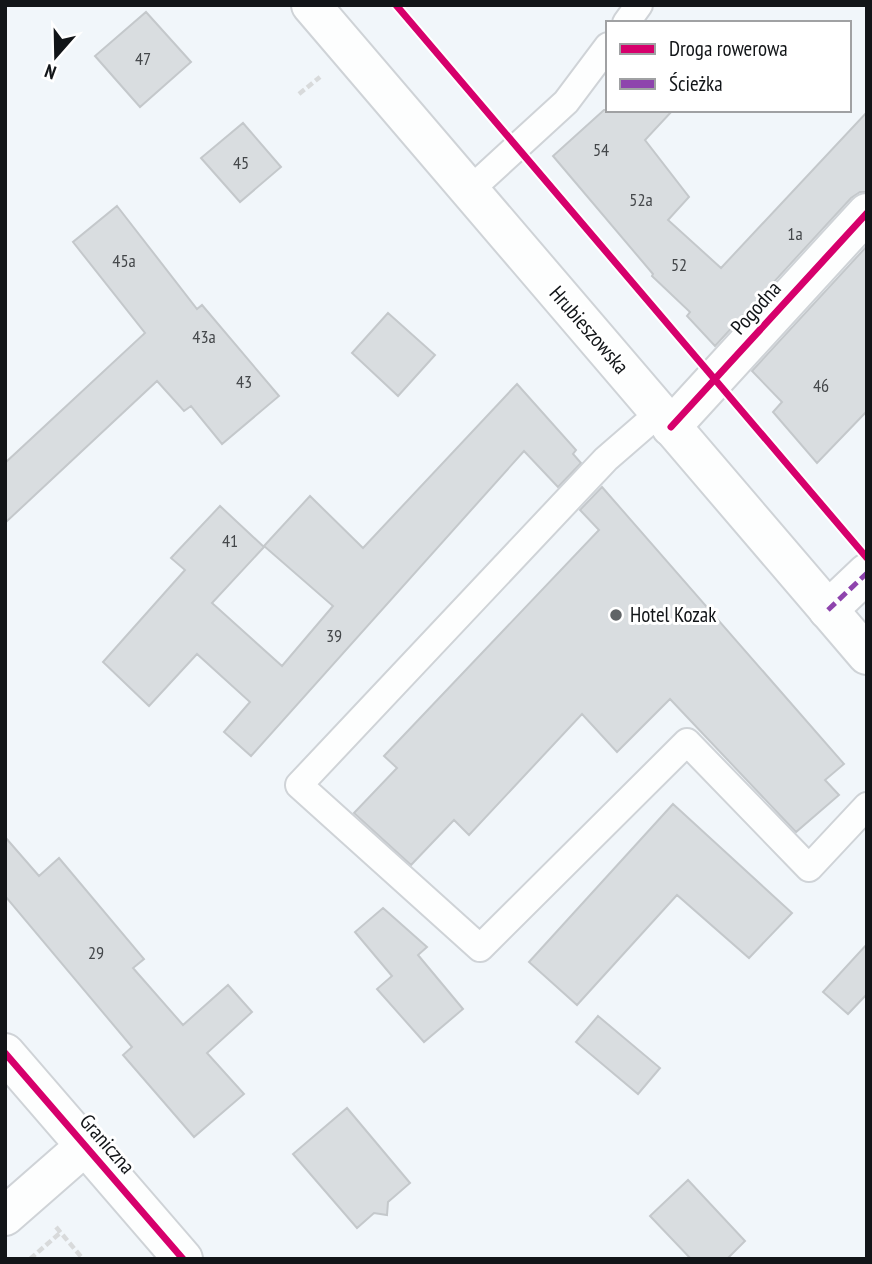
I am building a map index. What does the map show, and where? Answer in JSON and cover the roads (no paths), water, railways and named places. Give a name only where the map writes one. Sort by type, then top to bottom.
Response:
[{"type":"main road","name":"Hrubieszowska","points":[[326,10],[469,191],[867,655]]},
{"type":"main road","name":"Pogodna","points":[[665,420],[867,213]]},
{"type":"main road","points":[[828,610],[867,573]]},
{"type":"main road","name":"Graniczna","points":[[5,1053],[183,1259]]},
{"type":"main road","points":[[5,1216],[85,1146]]},
{"type":"lane","points":[[627,21],[639,5]]},
{"type":"lane","points":[[469,191],[566,102],[606,50]]},
{"type":"lane","points":[[665,420],[606,459],[299,785],[480,948],[687,742],[809,868],[867,806]]},
{"type":"place","name":"Hotel Kozak","points":[[616,615]]}]
